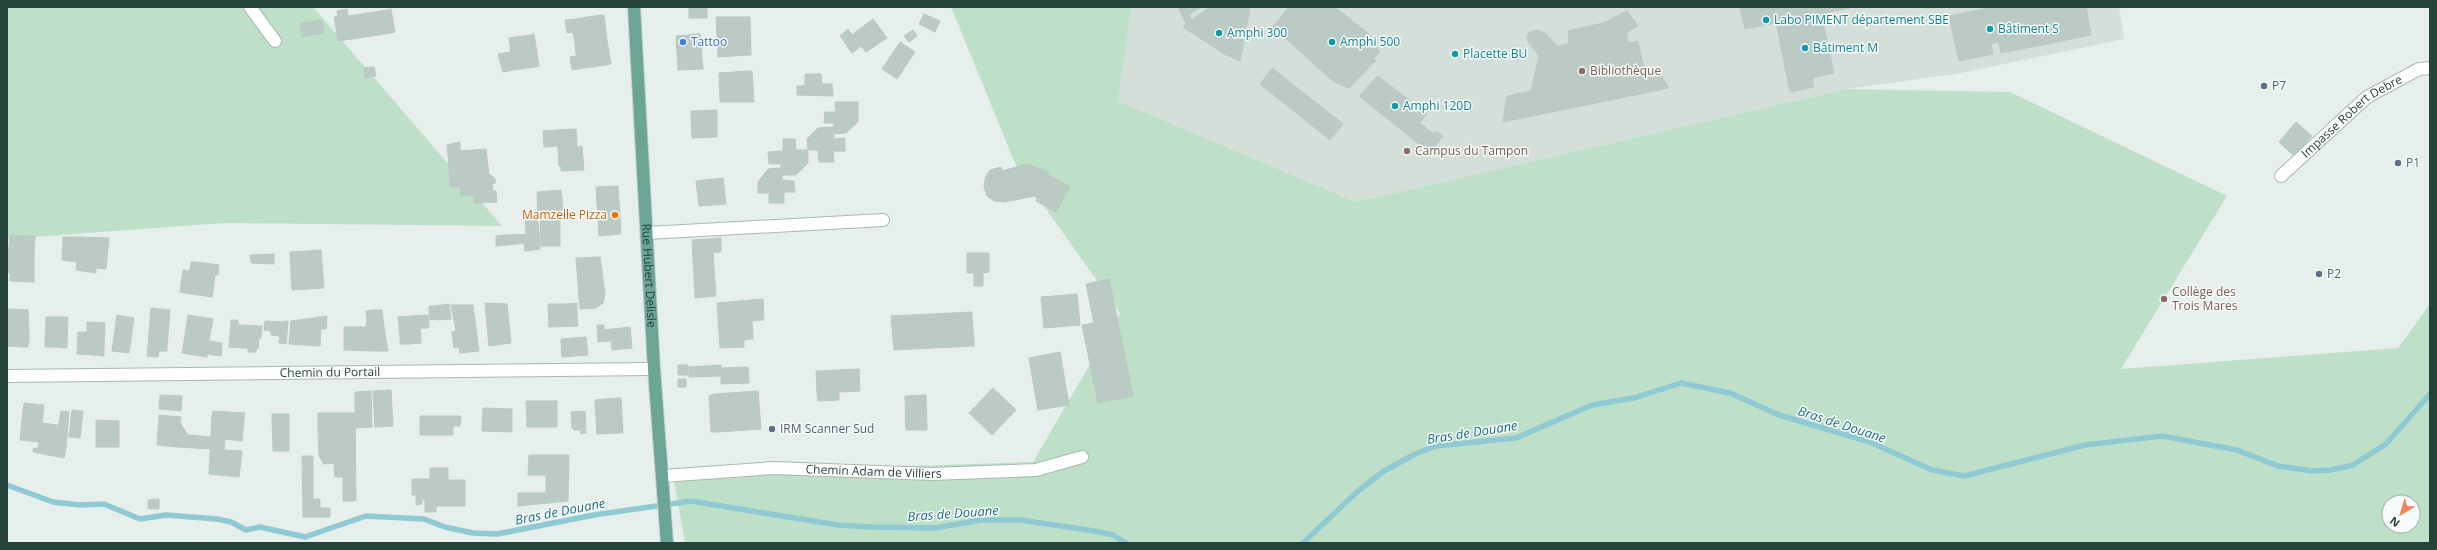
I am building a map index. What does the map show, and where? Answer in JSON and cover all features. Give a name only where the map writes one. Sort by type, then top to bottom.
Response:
[{"type":"main road","name":"Rue Hubert Delisle","points":[[634,7],[654,369],[667,542]]},
{"type":"street","points":[[250,7],[275,41]]},
{"type":"street","name":"Impasse Robert Debre","points":[[2281,176],[2367,97],[2419,69],[2430,68]]},
{"type":"street","points":[[647,233],[883,220]]},
{"type":"street","name":"Chemin du Portail","points":[[7,376],[654,369]]},
{"type":"street","name":"Chemin Adam de Villiers","points":[[663,481],[773,468],[932,474],[1036,470],[1082,457]]},
{"type":"shaded area","name":"Campus du Tampon","points":[[1132,7],[2119,7],[2124,39],[1956,74],[1846,89],[1356,202],[1118,101]]},
{"type":"green space","points":[[7,7],[313,7],[502,226],[223,223],[7,239]]},
{"type":"green space","points":[[951,7],[1132,7],[1118,101],[1356,202],[1846,89],[2010,92],[2227,196],[2121,369],[2398,348],[2430,304],[2430,543],[685,543],[673,474],[1033,462],[1120,313],[1017,168]]},
{"type":"building","points":[[689,7],[707,7],[707,18],[689,18]]},
{"type":"building","points":[[1178,7],[1184,7],[1192,20],[1186,24]]},
{"type":"building","points":[[1184,7],[1201,7],[1188,15]]},
{"type":"building","name":"Amphi 300","points":[[1209,7],[1250,9],[1240,61],[1224,54],[1183,27]]},
{"type":"building","name":"Amphi 500","points":[[1289,7],[1335,7],[1368,33],[1380,52],[1374,58],[1376,60],[1349,88],[1334,82],[1273,27]]},
{"type":"building","name":"Labo PIMENT département SBE","points":[[1740,7],[1849,7],[1849,8],[1745,29]]},
{"type":"building","name":"Bâtiment S","points":[[1994,7],[2024,7],[2031,47],[2001,53],[1999,42],[1991,44],[1993,54],[1959,61],[1949,16]]},
{"type":"building","points":[[2024,7],[2027,7],[2034,42],[2052,39],[2052,43],[2031,47]]},
{"type":"building","name":"Bâtiment S","points":[[2027,7],[2069,7],[2072,22],[2058,25],[2061,41],[2052,43],[2052,39],[2034,42]]},
{"type":"building","points":[[2069,7],[2086,7],[2091,35],[2061,41],[2058,25],[2072,22]]},
{"type":"building","points":[[347,9],[348,16],[387,10],[391,33],[338,41],[334,17],[338,16],[337,11]]},
{"type":"building","points":[[391,9],[395,32],[391,33],[387,10]]},
{"type":"building","points":[[1627,11],[1638,26],[1626,33],[1628,43],[1638,41],[1645,73],[1658,70],[1669,88],[1503,122],[1507,96],[1531,91],[1539,56],[1528,42],[1527,36],[1530,32],[1537,30],[1545,33],[1557,46],[1569,44],[1568,31],[1603,23]]},
{"type":"building","points":[[924,14],[940,21],[935,32],[919,24]]},
{"type":"building","points":[[600,15],[604,15],[607,40],[603,40]]},
{"type":"building","points":[[600,15],[606,65],[578,69],[575,44],[579,43],[576,19]]},
{"type":"building","points":[[716,17],[746,17],[747,55],[718,57]]},
{"type":"building","points":[[746,17],[750,17],[751,55],[747,55]]},
{"type":"building","name":"Bâtiment M","points":[[1803,17],[1804,21],[1822,18],[1834,73],[1812,78],[1814,87],[1790,92],[1776,22]]},
{"type":"building","points":[[576,19],[579,43],[575,44],[573,32],[567,33],[565,20]]},
{"type":"building","points":[[873,19],[887,38],[875,46],[861,28]]},
{"type":"building","points":[[322,20],[324,33],[302,37],[300,24]]},
{"type":"building","points":[[861,28],[875,46],[866,52],[861,46],[852,53],[840,36],[848,29],[852,35]]},
{"type":"building","points":[[913,30],[917,36],[909,42],[904,36]]},
{"type":"building","points":[[534,34],[539,66],[535,67],[531,35]]},
{"type":"building","points":[[700,34],[703,69],[678,70],[676,36]]},
{"type":"building","points":[[531,35],[535,67],[513,70],[509,38]]},
{"type":"building","points":[[603,40],[607,40],[611,64],[606,65]]},
{"type":"building","points":[[900,42],[915,52],[897,79],[882,69]]},
{"type":"building","points":[[511,52],[513,70],[503,72],[498,54]]},
{"type":"building","points":[[577,56],[578,69],[572,70],[570,57]]},
{"type":"building","points":[[374,67],[376,76],[365,78],[364,68]]},
{"type":"building","points":[[1272,68],[1343,124],[1330,140],[1260,84]]},
{"type":"building","points":[[748,71],[752,71],[754,102],[750,102]]},
{"type":"building","points":[[748,71],[750,102],[720,102],[719,73]]},
{"type":"building","points":[[805,74],[821,74],[822,84],[832,84],[833,96],[797,95],[797,86],[805,86]]},
{"type":"building","name":"Amphi 120D","points":[[1378,76],[1427,114],[1409,136],[1359,96]]},
{"type":"building","points":[[835,102],[858,102],[858,122],[847,123],[846,133],[833,134],[834,139],[845,138],[845,151],[833,151],[834,162],[819,162],[818,150],[808,150],[807,139],[819,139],[818,128],[834,127],[834,123],[824,123],[825,112],[836,112]]},
{"type":"building","points":[[717,110],[717,137],[692,138],[691,111]]},
{"type":"building","points":[[2296,122],[2312,136],[2294,156],[2279,142]]},
{"type":"building","points":[[847,123],[857,123],[846,133]]},
{"type":"building","points":[[1420,123],[1433,134],[1436,131],[1443,136],[1430,153],[1409,136]]},
{"type":"building","points":[[818,128],[819,139],[807,139]]},
{"type":"building","points":[[576,129],[578,165],[559,166],[557,130]]},
{"type":"building","points":[[557,130],[558,146],[544,147],[543,131]]},
{"type":"building","points":[[783,139],[795,139],[796,150],[808,150],[808,163],[796,164],[796,175],[782,175],[782,180],[794,181],[795,192],[784,192],[784,203],[769,203],[769,193],[758,193],[758,182],[769,182],[768,169],[781,168],[781,164],[769,164],[768,152],[783,151]]},
{"type":"building","points":[[460,142],[460,151],[473,150],[474,160],[482,159],[483,176],[491,175],[495,179],[495,183],[492,184],[493,191],[496,191],[497,202],[474,203],[474,195],[461,196],[460,186],[451,187],[447,145]]},
{"type":"building","points":[[582,146],[584,170],[561,171],[561,166],[578,165],[577,147]]},
{"type":"building","points":[[486,149],[489,175],[483,176],[482,159],[474,160],[473,150]]},
{"type":"building","points":[[796,164],[807,164],[796,175]]},
{"type":"building","points":[[1027,164],[1048,172],[1048,175],[1063,183],[1051,204],[1032,193],[1014,196],[1015,200],[1004,202],[1001,194],[987,196],[984,186],[994,184],[990,170],[1001,167],[1002,171]]},
{"type":"building","points":[[768,169],[769,182],[758,182]]},
{"type":"building","points":[[990,170],[994,184],[984,186],[986,176]]},
{"type":"building","points":[[723,178],[726,204],[699,206],[696,181]]},
{"type":"building","points":[[1063,183],[1070,187],[1056,212],[1049,208]]},
{"type":"building","points":[[618,186],[621,234],[599,236],[596,187]]},
{"type":"building","points":[[561,190],[562,199],[559,199],[560,211],[538,213],[537,192]]},
{"type":"building","points":[[1032,193],[1051,204],[1049,208],[1036,201],[1037,198],[1034,196],[1015,200],[1014,196]]},
{"type":"building","points":[[1001,194],[1004,202],[994,201],[987,196]]},
{"type":"building","points":[[559,199],[562,199],[563,211],[560,211]]},
{"type":"building","points":[[537,212],[539,234],[526,234],[525,214]]},
{"type":"building","points":[[540,216],[560,216],[560,246],[541,246]]},
{"type":"building","points":[[539,234],[540,249],[525,251],[524,243],[507,245],[506,235]]},
{"type":"building","points":[[10,235],[20,236],[20,256],[34,257],[34,282],[10,281],[10,273],[7,272]]},
{"type":"building","points":[[506,235],[507,245],[496,246],[496,236]]},
{"type":"building","points":[[20,236],[35,236],[34,257],[20,256]]},
{"type":"building","points":[[63,237],[80,237],[77,262],[62,260]]},
{"type":"building","points":[[80,237],[109,238],[106,269],[96,268],[96,273],[76,270]]},
{"type":"building","points":[[721,238],[721,252],[713,253],[716,296],[695,298],[692,240]]},
{"type":"building","points":[[321,250],[324,288],[292,290],[290,252]]},
{"type":"building","points":[[967,253],[989,253],[989,272],[983,273],[983,286],[974,286],[974,273],[967,273]]},
{"type":"building","points":[[274,254],[274,264],[251,263],[250,255]]},
{"type":"building","points":[[600,257],[605,293],[603,303],[596,308],[580,309],[576,258]]},
{"type":"building","points":[[191,262],[195,262],[191,294],[180,292],[183,270],[190,271]]},
{"type":"building","points":[[195,262],[212,264],[211,275],[215,275],[212,297],[191,294]]},
{"type":"building","points":[[212,264],[219,265],[218,275],[211,275]]},
{"type":"building","points":[[1109,279],[1133,396],[1098,403],[1082,325],[1094,323],[1086,284]]},
{"type":"building","points":[[1077,294],[1080,325],[1044,328],[1041,297]]},
{"type":"building","points":[[763,299],[764,320],[752,321],[753,339],[744,340],[744,347],[720,348],[717,303]]},
{"type":"building","points":[[485,303],[507,304],[509,324],[487,326]]},
{"type":"building","points":[[577,303],[577,312],[565,313],[565,304]]},
{"type":"building","points":[[449,304],[451,319],[437,320],[435,306]]},
{"type":"building","points":[[548,304],[565,304],[565,313],[577,312],[578,326],[549,327]]},
{"type":"building","points":[[451,305],[473,305],[478,345],[459,347]]},
{"type":"building","points":[[429,306],[435,306],[436,311],[429,312]]},
{"type":"building","points":[[151,308],[170,310],[167,347],[148,346]]},
{"type":"building","points":[[7,309],[28,310],[29,339],[23,338],[23,347],[7,346]]},
{"type":"building","points":[[373,310],[382,310],[384,327],[374,327],[374,351],[344,350],[344,327],[366,327],[367,319],[373,319]]},
{"type":"building","points":[[373,310],[373,319],[367,319],[366,311]]},
{"type":"building","points":[[436,311],[437,319],[430,320],[429,312]]},
{"type":"building","points":[[972,312],[972,317],[898,321],[899,345],[974,341],[974,346],[894,350],[891,316]]},
{"type":"building","points":[[117,315],[134,318],[129,353],[112,351]]},
{"type":"building","points":[[188,315],[213,319],[207,352],[183,348]]},
{"type":"building","points":[[428,315],[429,328],[420,328],[421,343],[410,344],[410,338],[400,338],[398,317]]},
{"type":"building","points":[[327,316],[326,329],[321,329],[320,346],[289,344],[291,321]]},
{"type":"building","points":[[46,317],[56,317],[55,344],[45,343]]},
{"type":"building","points":[[56,317],[68,317],[67,344],[55,344]]},
{"type":"building","points":[[972,317],[974,341],[957,342],[955,318]]},
{"type":"building","points":[[955,318],[957,342],[899,345],[898,321]]},
{"type":"building","points":[[231,320],[238,320],[238,325],[260,326],[258,349],[229,347]]},
{"type":"building","points":[[265,321],[281,322],[280,336],[271,335],[271,331],[264,330]]},
{"type":"building","points":[[288,321],[286,344],[279,343],[281,322]]},
{"type":"building","points":[[87,322],[105,323],[104,350],[95,349],[94,355],[77,354],[78,332],[87,332]]},
{"type":"building","points":[[509,324],[511,343],[489,346],[487,326]]},
{"type":"building","points":[[597,325],[604,325],[604,330],[630,327],[632,348],[612,350],[611,341],[598,342]]},
{"type":"building","points":[[260,326],[262,326],[261,338],[259,337]]},
{"type":"building","points":[[374,327],[384,327],[388,351],[374,351]]},
{"type":"building","points":[[457,331],[459,347],[454,348],[452,332]]},
{"type":"building","points":[[586,337],[588,355],[562,357],[561,339]]},
{"type":"building","points":[[23,338],[29,339],[28,347],[23,347]]},
{"type":"building","points":[[400,338],[410,338],[410,344],[400,344]]},
{"type":"building","points":[[209,341],[222,343],[221,356],[207,354]]},
{"type":"building","points":[[45,343],[55,344],[55,347],[45,347]]},
{"type":"building","points":[[55,344],[67,344],[67,348],[55,347]]},
{"type":"building","points":[[478,345],[479,351],[460,353],[459,347]]},
{"type":"building","points":[[148,346],[167,347],[167,351],[159,351],[158,357],[147,356]]},
{"type":"building","points":[[183,348],[207,352],[207,357],[182,353]]},
{"type":"building","points":[[248,348],[256,348],[256,352],[248,352]]},
{"type":"building","points":[[95,349],[104,350],[104,356],[94,355]]},
{"type":"building","points":[[1060,352],[1069,405],[1038,410],[1029,358]]},
{"type":"building","points":[[678,365],[688,365],[688,375],[678,375]]},
{"type":"building","points":[[721,365],[721,368],[748,367],[749,383],[721,384],[721,376],[689,377],[689,367]]},
{"type":"building","points":[[859,369],[860,391],[817,393],[816,371]]},
{"type":"building","points":[[678,379],[686,379],[686,387],[678,387]]},
{"type":"building","points":[[993,388],[1016,410],[992,435],[969,413]]},
{"type":"building","points":[[391,390],[393,426],[375,427],[373,391]]},
{"type":"building","points":[[371,391],[372,427],[355,428],[355,392]]},
{"type":"building","points":[[758,391],[761,429],[717,432],[714,394]]},
{"type":"building","points":[[839,392],[839,400],[818,401],[817,393]]},
{"type":"building","points":[[714,394],[717,432],[711,432],[709,396]]},
{"type":"building","points":[[160,395],[182,396],[181,411],[159,409]]},
{"type":"building","points":[[926,395],[927,430],[906,430],[905,396]]},
{"type":"building","points":[[617,398],[619,433],[597,434],[595,400]]},
{"type":"building","points":[[617,398],[621,398],[623,433],[619,433]]},
{"type":"building","points":[[526,401],[538,401],[538,409],[557,409],[557,427],[527,427]]},
{"type":"building","points":[[538,401],[557,401],[557,409],[538,409]]},
{"type":"building","points":[[24,403],[44,405],[43,413],[23,411]]},
{"type":"building","points":[[483,408],[512,409],[512,432],[482,431]]},
{"type":"building","points":[[72,410],[83,411],[80,438],[69,437]]},
{"type":"building","points":[[23,411],[43,413],[40,442],[20,440]]},
{"type":"building","points":[[61,411],[69,412],[66,448],[55,446]]},
{"type":"building","points":[[213,411],[245,413],[244,418],[212,416]]},
{"type":"building","points":[[585,411],[586,433],[581,434],[581,430],[574,430],[572,428],[571,412]]},
{"type":"building","points":[[318,413],[321,413],[322,430],[318,430]]},
{"type":"building","points":[[321,413],[342,413],[344,455],[319,456],[318,430],[322,430]]},
{"type":"building","points":[[342,413],[355,413],[356,501],[343,501],[343,477],[335,477],[334,463],[324,464],[319,456],[344,455]]},
{"type":"building","points":[[272,414],[289,414],[289,451],[273,451]]},
{"type":"building","points":[[159,415],[181,417],[178,447],[157,445]]},
{"type":"building","points":[[212,416],[244,418],[242,441],[225,439],[224,450],[242,451],[239,477],[209,474]]},
{"type":"building","points":[[420,416],[461,416],[460,426],[453,426],[453,435],[420,435]]},
{"type":"building","points":[[96,420],[119,421],[119,447],[96,447]]},
{"type":"building","points":[[42,423],[57,425],[55,446],[66,448],[64,458],[33,452],[34,448],[38,449]]},
{"type":"building","points":[[180,423],[188,435],[211,437],[210,449],[178,447]]},
{"type":"building","points":[[529,455],[549,455],[549,461],[558,461],[558,455],[569,455],[568,501],[518,506],[518,493],[546,493],[546,487],[549,486],[548,475],[528,475]]},
{"type":"building","points":[[549,455],[558,455],[558,461],[549,461]]},
{"type":"building","points":[[302,456],[313,456],[313,499],[320,499],[320,508],[330,508],[330,517],[303,517]]},
{"type":"building","points":[[430,468],[448,468],[448,480],[465,480],[465,506],[436,506],[436,512],[425,512],[425,499],[422,499],[422,504],[416,505],[416,495],[412,495],[412,479],[430,479]]},
{"type":"building","points":[[546,475],[548,475],[549,486],[546,487]]},
{"type":"building","points":[[159,499],[159,509],[148,509],[148,500]]},
{"type":"waterway","name":"Bras de Douane","points":[[1303,543],[1358,491],[1384,471],[1415,454],[1436,446],[1516,438],[1592,405],[1634,398],[1681,383],[1730,393],[1779,415],[1870,442],[1932,470],[1964,476],[2085,445],[2162,436],[2237,450],[2278,466],[2313,471],[2331,470],[2353,465],[2386,444],[2430,394]]},
{"type":"waterway","name":"Bras de Douane","points":[[7,485],[53,502],[80,505],[104,504],[140,519],[166,515],[217,519],[231,522],[246,530],[260,527],[305,537],[366,516],[424,519],[445,527],[473,533],[497,534],[594,515],[691,501],[838,525],[870,527],[934,528],[982,520],[1021,520],[1113,535],[1126,543]]},
{"type":"place","name":"Labo PIMENT département SBE","points":[[1766,20]]},
{"type":"place","name":"Bâtiment S","points":[[1990,29]]},
{"type":"place","name":"Amphi 300","points":[[1219,33]]},
{"type":"place","name":"Tattoo","points":[[683,42]]},
{"type":"place","name":"Amphi 500","points":[[1332,42]]},
{"type":"place","name":"Bâtiment M","points":[[1805,48]]},
{"type":"place","name":"Placette BU","points":[[1455,54]]},
{"type":"place","name":"Bibliothèque","points":[[1582,71]]},
{"type":"place","name":"P7","points":[[2264,86]]},
{"type":"place","name":"Amphi 120D","points":[[1395,106]]},
{"type":"place","name":"Campus du Tampon","points":[[1407,151]]},
{"type":"place","name":"P1","points":[[2398,163]]},
{"type":"place","name":"Mamzelle Pizza","points":[[615,215]]},
{"type":"place","name":"P2","points":[[2319,274]]},
{"type":"place","name":"Collège des Trois Mares","points":[[2164,299]]},
{"type":"place","name":"IRM Scanner Sud","points":[[772,429]]}]
